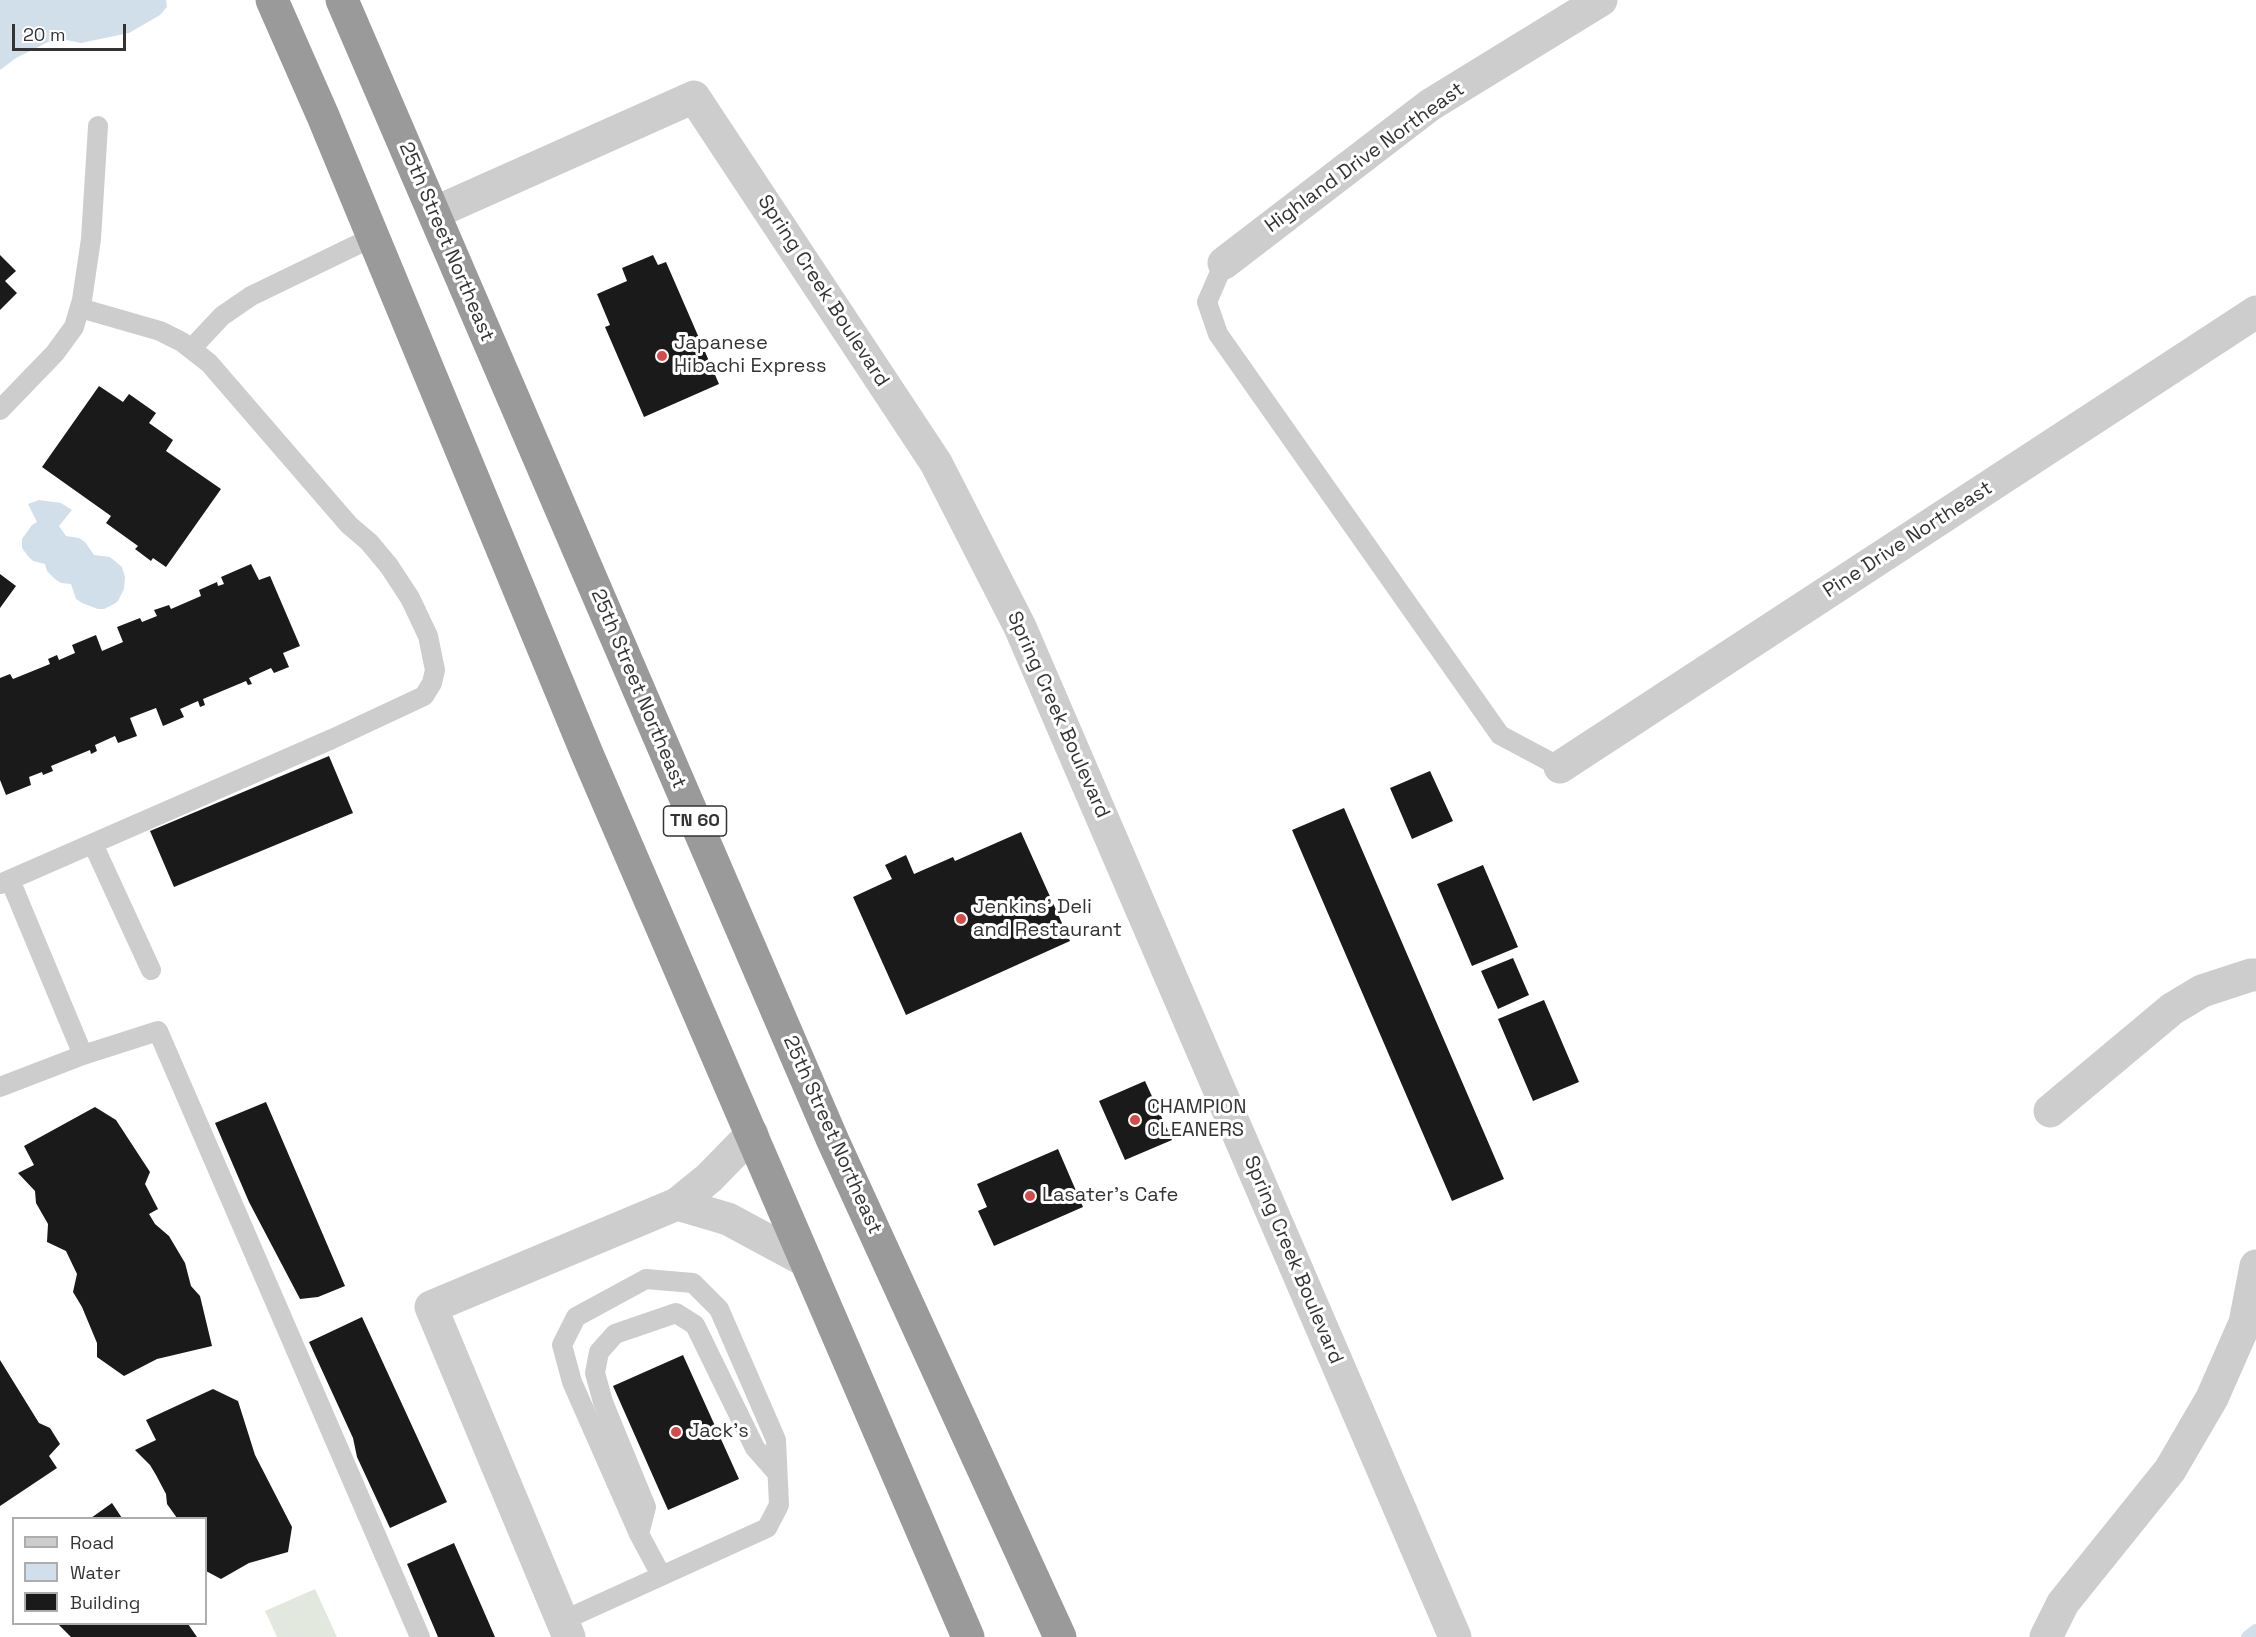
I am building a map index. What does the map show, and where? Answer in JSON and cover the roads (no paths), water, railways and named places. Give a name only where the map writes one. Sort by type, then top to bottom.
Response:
[{"type":"highway","points":[[272,0],[323,116],[371,238],[588,756],[968,1637]]},
{"type":"highway","name":"25th Street Northeast","points":[[342,0],[833,1141],[1060,1637]]},
{"type":"street","name":"Highland Drive Northeast","points":[[1224,263],[1430,105],[1601,0]]},
{"type":"street","name":"Spring Creek Boulevard","points":[[434,213],[694,97],[936,463],[1020,627],[1455,1637]]},
{"type":"street","name":"Pine Drive Northeast","points":[[1560,767],[2256,312]]},
{"type":"street","points":[[2050,1111],[2172,1009],[2202,991],[2256,975]]},
{"type":"street","points":[[565,1629],[431,1306],[677,1204],[709,1178],[752,1134]]},
{"type":"street","points":[[677,1204],[728,1219],[806,1261]]},
{"type":"street","points":[[2046,1637],[2063,1604],[2170,1470],[2211,1398],[2245,1323],[2256,1266]]},
{"type":"lane","points":[[0,410],[55,353],[74,327],[80,308],[91,239],[99,126]]},
{"type":"lane","points":[[191,349],[222,316],[251,296],[371,238]]},
{"type":"lane","points":[[1224,263],[1207,302],[1218,334],[1500,735],[1560,767]]},
{"type":"lane","points":[[80,308],[160,331],[182,342],[209,363],[349,525],[369,542],[389,566],[410,598],[428,636],[435,670],[432,683],[424,696],[332,739],[5,882],[83,1055]]},
{"type":"lane","points":[[93,844],[151,970]]},
{"type":"lane","points":[[0,1087],[83,1055],[158,1031],[420,1637]]},
{"type":"lane","points":[[565,1629],[661,1575],[767,1528],[779,1505],[776,1440],[719,1309],[693,1283],[646,1279],[576,1317],[562,1345],[572,1382],[639,1534],[661,1575]]},
{"type":"lane","points":[[639,1534],[646,1507],[603,1402],[595,1373],[599,1352],[615,1334],[676,1313],[695,1325],[754,1448],[777,1473]]},
{"type":"water","points":[[0,0],[166,0],[167,7],[160,15],[129,33],[81,43],[56,38],[16,58],[0,70]]},
{"type":"water","points":[[39,500],[61,503],[72,510],[59,526],[66,536],[79,538],[85,542],[94,555],[110,557],[122,567],[125,577],[124,589],[118,601],[104,609],[82,603],[76,599],[71,584],[61,583],[47,571],[45,564],[33,561],[27,555],[22,548],[22,539],[37,522],[28,504]]},
{"type":"waterway","points":[[2247,1637],[2256,1630]]},
{"type":"place","name":"Japanese Hibachi Express","points":[[662,356]]},
{"type":"place","name":"Jenkins' Deli and Restaurant","points":[[961,919]]},
{"type":"place","name":"CHAMPION CLEANERS","points":[[1135,1120]]},
{"type":"place","name":"Lasater's Cafe","points":[[1030,1196]]},
{"type":"place","name":"Jack's","points":[[676,1432]]}]
